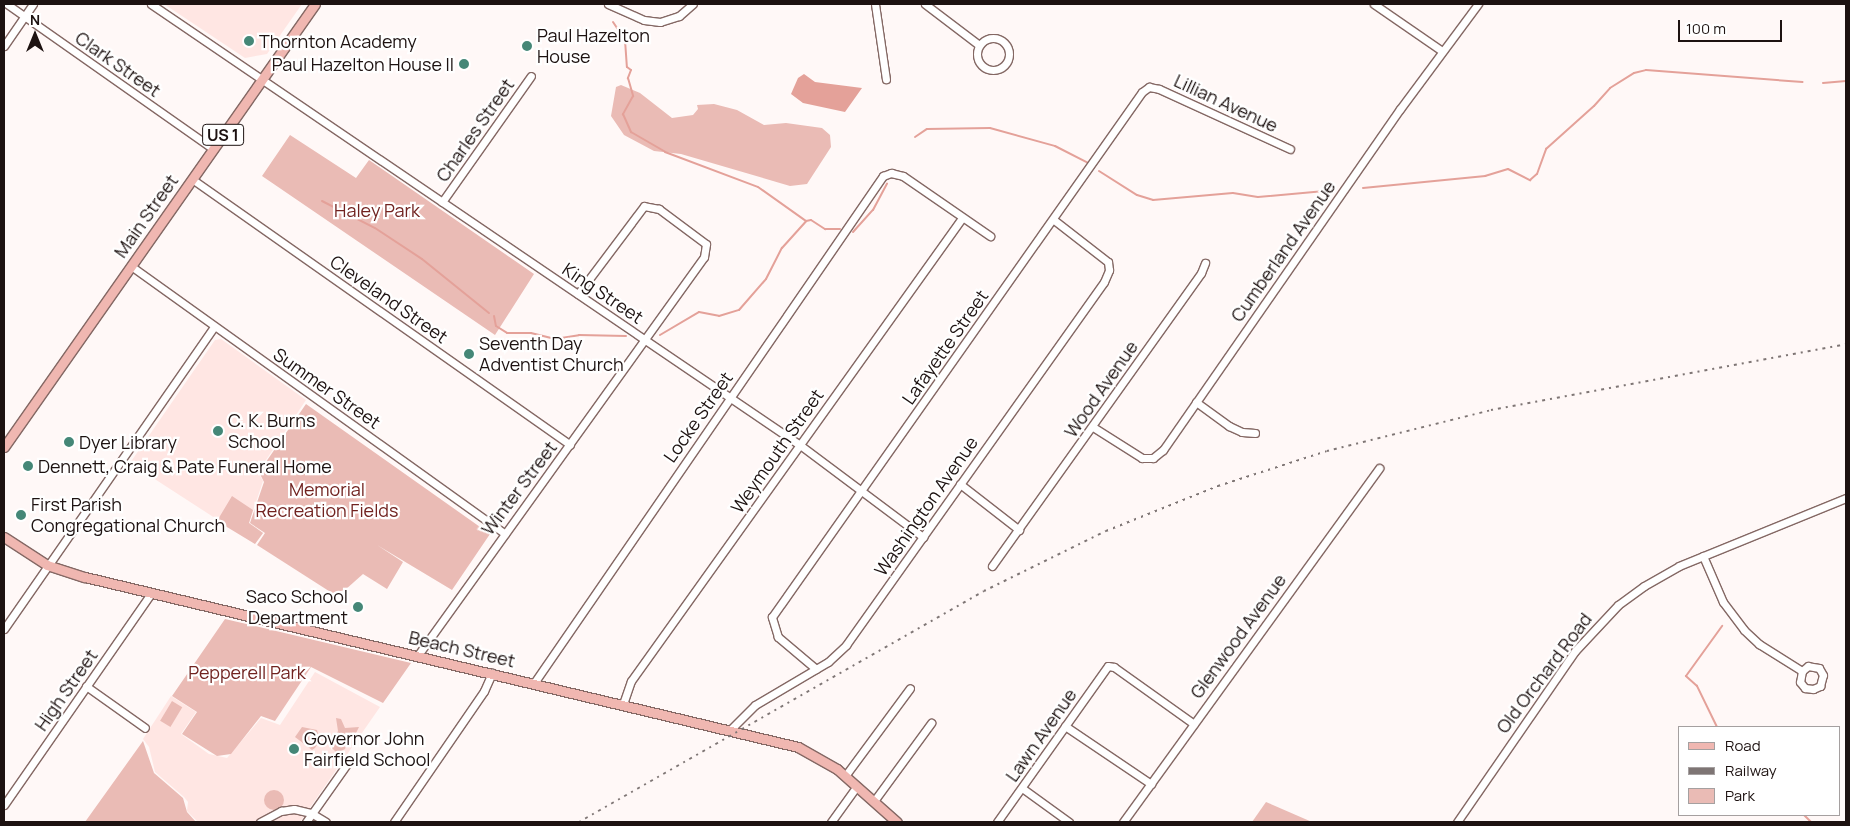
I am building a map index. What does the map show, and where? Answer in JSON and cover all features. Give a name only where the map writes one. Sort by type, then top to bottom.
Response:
[{"type":"main road","name":"Main Street","points":[[4,445],[315,4]]},
{"type":"main road","name":"Beach Street","points":[[4,537],[47,566],[804,749],[845,776],[897,822]]},
{"type":"street","name":"Clark Street","points":[[7,4],[213,149]]},
{"type":"street","points":[[4,46],[33,4]]},
{"type":"street","name":"King Street","points":[[151,4],[263,78],[800,445],[923,537]]},
{"type":"street","points":[[608,4],[644,20],[660,22],[679,16],[693,4]]},
{"type":"street","points":[[875,4],[886,79]]},
{"type":"street","points":[[925,4],[979,45]]},
{"type":"street","points":[[1374,4],[1442,51]]},
{"type":"street","name":"Cumberland Avenue","points":[[1093,427],[1134,454],[1150,458],[1163,450],[1442,51],[1478,4]]},
{"type":"street","points":[[990,38],[1003,41],[1009,52],[1007,63],[996,70],[983,67],[977,58],[979,45],[990,38]]},
{"type":"street","name":"Charles Street","points":[[442,202],[531,76]]},
{"type":"street","name":"Lillian Avenue","points":[[1149,87],[1159,88],[1290,150]]},
{"type":"street","name":"Lafayette Street","points":[[816,669],[782,642],[773,627],[774,614],[1054,220],[1139,95],[1149,87]]},
{"type":"street","name":"Locke Street","points":[[534,683],[880,179],[891,173],[904,176],[962,218]]},
{"type":"street","name":"Cleveland Street","points":[[192,179],[570,445]]},
{"type":"street","name":"Winter Street","points":[[418,655],[570,445],[591,409],[644,339],[706,250],[700,238],[659,209],[647,205],[640,208],[578,294]]},
{"type":"street","points":[[962,218],[990,236]]},
{"type":"street","name":"Weymouth Street","points":[[623,704],[631,681],[962,218]]},
{"type":"street","name":"Washington Avenue","points":[[730,730],[755,705],[816,669],[846,645],[1104,282],[1109,265],[1098,252],[1054,220]]},
{"type":"street","name":"Wood Avenue","points":[[992,566],[1202,273],[1205,263]]},
{"type":"street","name":"Summer Street","points":[[131,266],[506,534]]},
{"type":"street","points":[[4,629],[214,327]]},
{"type":"street","points":[[1196,402],[1229,426],[1242,432],[1255,433]]},
{"type":"street","name":"Glenwood Avenue","points":[[1123,822],[1379,468]]},
{"type":"street","points":[[960,484],[1019,530]]},
{"type":"street","name":"Old Orchard Road","points":[[1457,822],[1575,651],[1598,624],[1644,586],[1703,556],[1846,498]]},
{"type":"street","points":[[1703,556],[1723,602],[1738,624],[1759,644],[1802,670]]},
{"type":"street","name":"High Street","points":[[4,805],[152,592]]},
{"type":"street","name":"Lawn Avenue","points":[[997,822],[1110,666],[1194,724]]},
{"type":"street","points":[[394,822],[484,691],[492,673]]},
{"type":"street","points":[[86,686],[145,728]]},
{"type":"street","points":[[845,776],[910,688]]},
{"type":"street","points":[[874,801],[931,723]]},
{"type":"street","points":[[1065,726],[1150,784]]},
{"type":"street","points":[[306,822],[349,761]]},
{"type":"street","points":[[831,822],[857,786]]},
{"type":"street","points":[[1022,788],[1069,822]]},
{"type":"street","points":[[260,822],[290,809],[312,813],[326,822]]},
{"type":"shaded area","name":"Thornton Academy","points":[[164,4],[302,4],[267,54],[245,58]]},
{"type":"shaded area","points":[[804,74],[815,82],[862,88],[845,112],[803,103],[791,94],[798,78]]},
{"type":"shaded area","name":"C. K. Burns School","points":[[221,339],[306,400],[258,472],[263,481],[249,523],[263,533],[255,544],[130,463],[215,340]]},
{"type":"shaded area","name":"Governor John Fairfield School","points":[[315,672],[380,707],[300,822],[198,822],[187,811],[188,802],[184,797],[155,772],[149,747],[143,739],[171,696],[196,712],[181,734],[209,754],[227,758],[261,718],[280,725]]},
{"type":"green space","points":[[621,85],[640,93],[672,118],[693,115],[698,109],[697,105],[714,104],[737,110],[764,125],[786,123],[822,128],[830,135],[831,147],[807,184],[790,186],[681,154],[654,151],[624,135],[611,116],[616,87]]},
{"type":"green space","name":"Haley Park","points":[[290,135],[356,178],[369,160],[534,274],[495,335],[262,176]]},
{"type":"green space","name":"Memorial Recreation Fields","points":[[306,404],[490,534],[452,590],[377,545],[403,562],[387,589],[363,574],[345,590],[332,593],[257,545],[265,533],[250,523],[264,482],[259,472]]},
{"type":"green space","points":[[232,496],[253,510],[249,523],[263,533],[255,544],[217,521]]},
{"type":"green space","name":"Pepperell Park","points":[[225,619],[411,663],[383,703],[311,667],[275,721],[261,716],[231,754],[217,756],[182,734],[197,712],[172,696]]},
{"type":"green space","points":[[172,701],[182,707],[170,727],[160,721]]},
{"type":"green space","points":[[336,718],[341,719],[345,728],[359,727],[356,733],[351,734],[345,749],[337,753],[331,747],[338,731]]},
{"type":"green space","points":[[302,727],[317,730],[320,740],[312,750],[295,737]]},
{"type":"green space","points":[[143,741],[154,773],[183,798],[187,812],[196,822],[85,822]]},
{"type":"green space","points":[[274,790],[281,793],[284,800],[281,807],[274,810],[267,807],[264,800],[267,793]]},
{"type":"green space","points":[[1266,802],[1312,822],[1252,822]]},
{"type":"waterway","points":[[613,22],[625,40],[627,67],[631,70],[628,78],[633,96],[623,114],[631,132],[665,152],[758,187],[806,221]]},
{"type":"waterway","points":[[1363,188],[1485,176],[1508,169],[1530,180],[1537,174],[1546,149],[1594,106],[1610,88],[1634,73],[1646,70],[1803,82]]},
{"type":"waterway","points":[[1823,83],[1846,81]]},
{"type":"waterway","points":[[915,137],[927,129],[990,128],[1055,146],[1087,162]]},
{"type":"waterway","points":[[1099,171],[1137,195],[1153,200],[1233,193],[1258,197],[1325,191]]},
{"type":"waterway","points":[[853,232],[873,210],[887,184]]},
{"type":"waterway","points":[[322,201],[375,228],[422,259],[489,313]]},
{"type":"waterway","points":[[660,335],[699,312],[719,316],[739,310],[766,279],[782,248],[806,221],[811,220],[825,229],[840,229]]},
{"type":"waterway","points":[[494,316],[496,326],[507,333],[531,333],[555,339],[579,335],[626,336]]},
{"type":"waterway","points":[[1717,726],[1697,686],[1686,676],[1722,626]]},
{"type":"waterway","points":[[1805,816],[1811,822]]},
{"type":"railway","points":[[579,822],[984,591],[1106,531],[1218,486],[1327,451],[1491,410],[1846,344]]},
{"type":"place","name":"Thornton Academy","points":[[249,41]]},
{"type":"place","name":"Paul Hazelton House","points":[[527,46]]},
{"type":"place","name":"Paul Hazelton House II","points":[[464,64]]},
{"type":"place","name":"Seventh Day Adventist Church","points":[[469,354]]},
{"type":"place","name":"C. K. Burns School","points":[[218,431]]},
{"type":"place","name":"Dyer Library","points":[[69,442]]},
{"type":"place","name":"Dennett, Craig & Pate Funeral Home","points":[[28,466]]},
{"type":"place","name":"First Parish Congregational Church","points":[[21,515]]},
{"type":"place","name":"Saco School Department","points":[[358,607]]},
{"type":"place","name":"Governor John Fairfield School","points":[[294,749]]}]
